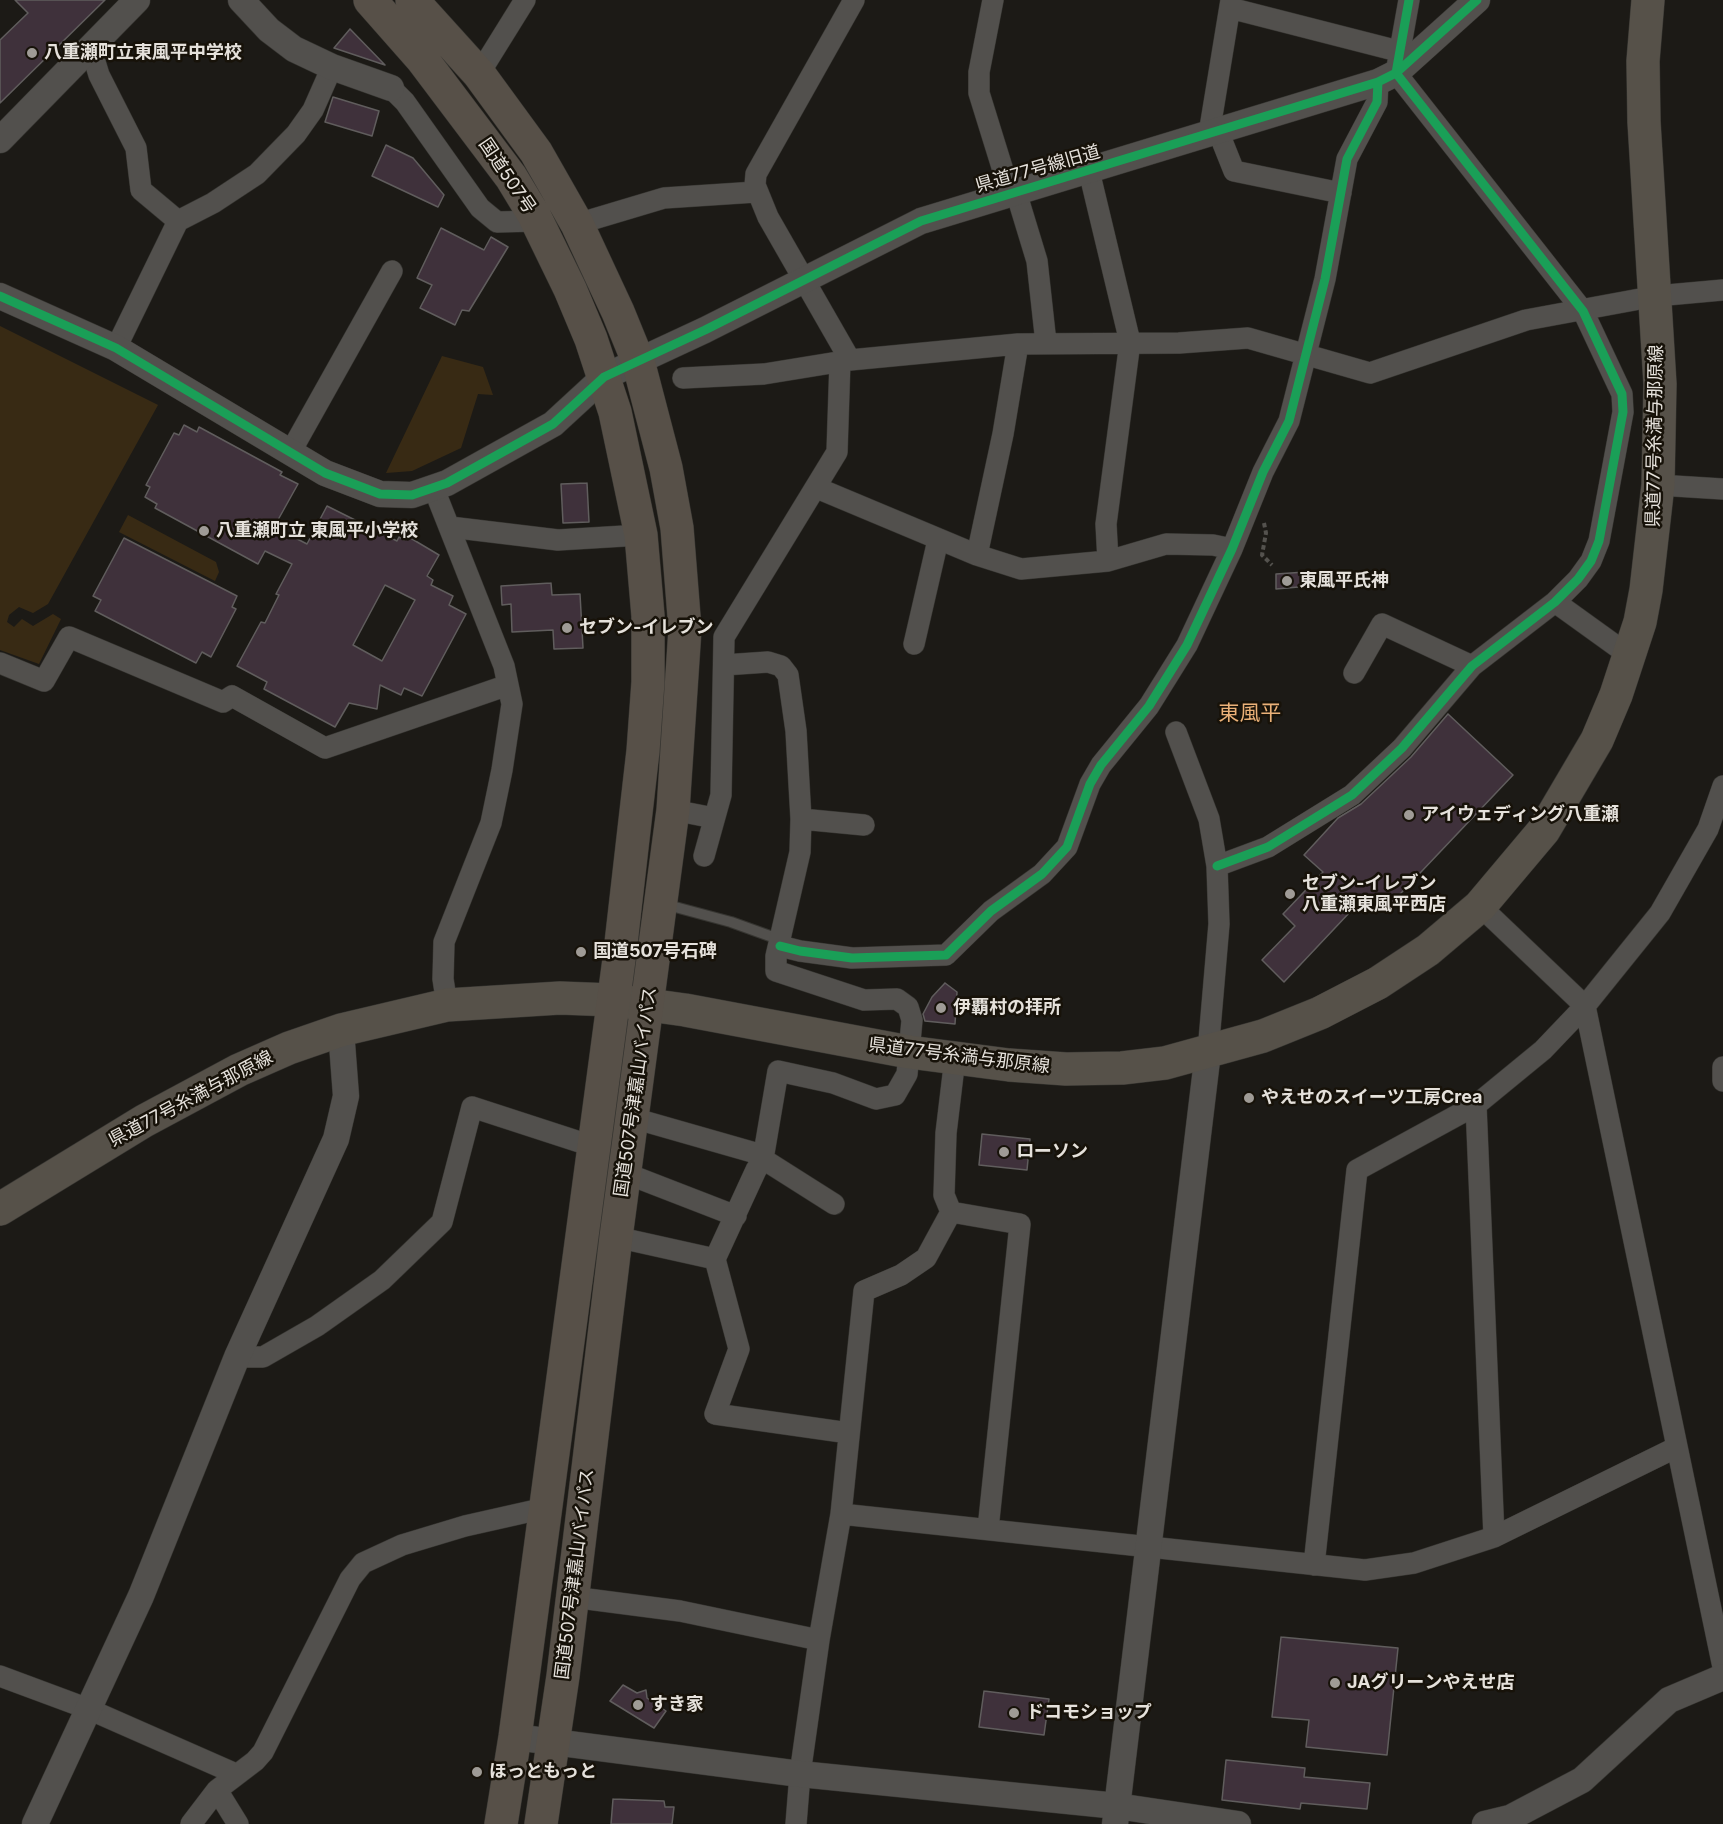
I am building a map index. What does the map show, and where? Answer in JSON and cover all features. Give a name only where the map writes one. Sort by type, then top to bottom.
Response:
[{"type":"highway","name":"国道507号","points":[[370,0],[422,59],[511,177],[537,221],[570,289],[604,377]]},
{"type":"highway","name":"国道507号","points":[[412,0],[479,74],[536,152],[577,224],[638,361]]},
{"type":"highway","name":"国道507号津嘉山バイパス","points":[[541,1824],[673,810],[685,629],[677,528],[666,468],[638,361]]},
{"type":"highway","name":"国道507号津嘉山バイパス","points":[[501,1824],[516,1737],[595,1148],[642,762],[648,682],[648,616],[640,535],[623,446],[604,377]]},
{"type":"main road","name":"県道77号糸満与那原線","points":[[0,1209],[144,1121],[210,1085],[289,1048],[341,1030],[447,1005],[560,998],[613,1000],[909,1052],[1009,1065],[1089,1068],[1165,1063],[1263,1036],[1320,1013],[1378,983],[1428,950],[1480,906],[1544,830],[1572,785],[1597,740],[1630,656],[1646,590],[1658,485],[1660,384],[1644,122],[1643,61],[1648,0]]},
{"type":"street","points":[[0,140],[137,0]]},
{"type":"street","points":[[241,0],[269,30],[294,49],[333,67],[391,88],[405,102],[480,208],[497,222],[537,221]]},
{"type":"street","points":[[479,74],[525,0]]},
{"type":"street","points":[[704,856],[721,795],[724,637],[837,453],[845,361],[756,192],[756,174],[854,0]]},
{"type":"street","points":[[993,0],[979,72],[979,93],[1037,261],[1046,343]]},
{"type":"street","points":[[780,943],[800,951],[852,958],[946,955],[991,911],[1042,874],[1067,847],[1090,784],[1101,765],[1149,706],[1187,645],[1232,549],[1263,472],[1289,421],[1325,279],[1347,159],[1377,102],[1391,69],[1409,0]]},
{"type":"street","name":"県道77号線旧道","points":[[0,296],[116,348],[325,473],[380,494],[412,495],[434,489],[553,424],[604,377],[921,221],[1214,133],[1391,69],[1477,0]]},
{"type":"street","points":[[1217,866],[1268,847],[1352,795],[1402,748],[1472,666],[1555,602],[1591,561],[1599,541],[1623,412],[1622,394],[1583,311],[1391,69],[1231,4],[1214,133],[1234,171],[1341,193]]},
{"type":"street","points":[[91,49],[99,75],[136,148],[141,190],[178,221]]},
{"type":"street","points":[[116,348],[178,221],[213,204],[257,174],[296,134],[313,110],[333,67]]},
{"type":"street","points":[[1089,171],[1130,342],[1106,524],[1108,561]]},
{"type":"street","points":[[577,224],[663,198],[756,192]]},
{"type":"street","points":[[290,453],[392,271]]},
{"type":"street","points":[[683,378],[764,374],[845,361],[1018,344],[1179,343],[1248,338],[1370,373],[1527,320],[1656,296],[1723,290]]},
{"type":"street","points":[[977,555],[1004,434],[1018,344]]},
{"type":"street","points":[[1658,485],[1723,489]]},
{"type":"street","points":[[817,488],[938,540],[1021,569],[1108,561],[1166,544],[1213,545],[1232,549]]},
{"type":"street","points":[[434,489],[504,666],[512,704],[502,770],[490,823],[444,942],[443,979],[447,1005]]},
{"type":"street","points":[[450,527],[558,540],[640,535]]},
{"type":"street","points":[[914,644],[938,540]]},
{"type":"street","points":[[1555,602],[1630,656]]},
{"type":"street","points":[[1354,673],[1382,624],[1472,666]]},
{"type":"street","points":[[0,663],[44,681],[69,637],[223,702],[232,696],[325,748],[508,685]]},
{"type":"street","points":[[724,665],[768,662],[781,666],[788,675],[796,731],[801,819],[800,852],[776,971],[864,1000],[897,999],[908,1007],[912,1020],[907,1074],[895,1095],[876,1099],[833,1083],[778,1071],[763,1159],[715,1259],[739,1349],[715,1414],[849,1433]]},
{"type":"street","points":[[1116,1815],[1208,1052],[1219,924],[1217,866],[1209,819],[1176,732]]},
{"type":"street","points":[[1314,1565],[1357,1170],[1476,1105],[1543,1050],[1585,1006],[1660,913],[1707,829],[1723,786]]},
{"type":"street","points":[[673,810],[714,818]]},
{"type":"street","points":[[801,819],[864,825]]},
{"type":"street","points":[[1480,906],[1585,1006],[1723,1667]]},
{"type":"street","points":[[35,1824],[86,1708],[141,1596],[237,1357],[336,1139],[346,1096],[341,1030]]},
{"type":"street","points":[[951,1212],[944,1196],[946,1133],[956,1058]]},
{"type":"street","points":[[1723,1067],[1723,1081]]},
{"type":"street","points":[[1476,1105],[1494,1537]]},
{"type":"street","points":[[237,1357],[263,1357],[317,1326],[382,1280],[442,1222],[472,1107],[595,1148]]},
{"type":"street","points":[[633,1118],[752,1152],[834,1204]]},
{"type":"street","points":[[625,1173],[736,1216]]},
{"type":"street","points":[[796,1824],[800,1774],[819,1640],[841,1514],[864,1292],[901,1275],[926,1258],[951,1212]]},
{"type":"street","points":[[951,1212],[1020,1224],[988,1529]]},
{"type":"street","points":[[616,1237],[715,1259]]},
{"type":"street","points":[[841,1514],[1365,1570],[1414,1563],[1494,1537],[1677,1447]]},
{"type":"street","points":[[191,1824],[217,1790],[255,1761],[262,1752],[350,1579],[363,1563],[402,1545],[465,1526],[545,1508]]},
{"type":"street","points":[[572,1597],[680,1611],[819,1640]]},
{"type":"street","points":[[0,1676],[86,1708],[236,1774]]},
{"type":"street","points":[[1485,1824],[1510,1821],[1582,1780],[1669,1700],[1723,1677]]},
{"type":"street","points":[[516,1737],[1116,1815],[1238,1824]]},
{"type":"street","points":[[217,1790],[238,1824]]},
{"type":"lane","points":[[661,903],[731,922],[780,943]]},
{"type":"shaded area","points":[[0,326],[158,405],[48,604],[33,613],[19,607],[9,615],[7,622],[14,627],[22,619],[33,626],[53,614],[61,619],[39,664],[0,650]]},
{"type":"shaded area","points":[[442,356],[483,367],[493,395],[478,394],[461,448],[412,471],[386,473]]},
{"type":"shaded area","points":[[128,515],[216,562],[219,572],[215,581],[119,532]]},
{"type":"building","name":"八重瀬町立東風平中学校","points":[[15,0],[105,0],[0,103],[0,40],[28,13]]},
{"type":"building","points":[[350,29],[385,65],[334,48]]},
{"type":"building","points":[[333,97],[379,111],[372,136],[325,122]]},
{"type":"building","points":[[386,145],[413,158],[444,195],[438,207],[372,176]]},
{"type":"building","points":[[441,228],[484,250],[491,237],[508,247],[469,311],[462,310],[455,325],[420,308],[432,285],[417,278]]},
{"type":"building","points":[[184,425],[197,432],[199,427],[282,472],[280,475],[298,484],[274,527],[307,544],[327,506],[397,541],[399,537],[404,540],[407,536],[439,555],[427,576],[433,580],[431,585],[453,596],[449,605],[466,614],[422,696],[404,688],[401,695],[380,685],[377,709],[349,703],[335,727],[264,689],[267,682],[237,666],[261,622],[265,623],[279,595],[276,594],[292,564],[265,551],[258,564],[155,508],[157,504],[145,497],[150,487],[146,485],[174,433],[179,435]],"holes":[[[385,585],[415,600],[382,661],[353,645]]]},
{"type":"building","points":[[587,483],[589,522],[563,523],[561,484]]},
{"type":"building","points":[[124,538],[237,596],[232,607],[236,609],[211,657],[202,652],[196,663],[95,611],[101,600],[93,596]]},
{"type":"building","points":[[1320,571],[1321,585],[1276,589],[1276,574]]},
{"type":"building","points":[[551,583],[552,595],[580,594],[583,648],[554,649],[553,630],[512,632],[511,604],[502,605],[501,586]]},
{"type":"building","name":"アイウェディング八重瀬","points":[[1448,714],[1513,775],[1384,911],[1367,894],[1284,982],[1262,960],[1295,926],[1283,914],[1323,872],[1304,855],[1338,818],[1361,804],[1411,757]]},
{"type":"building","name":"伊覇村の拝所","points":[[945,983],[957,992],[955,1024],[925,1021],[923,1014],[932,997]]},
{"type":"building","name":"ローソン","points":[[982,1134],[1030,1139],[1027,1170],[979,1165]]},
{"type":"building","name":"JAグリーンやえせ店","points":[[1281,1637],[1398,1648],[1387,1755],[1306,1747],[1309,1720],[1272,1717]]},
{"type":"building","points":[[623,1685],[637,1693],[646,1690],[647,1698],[666,1711],[654,1728],[610,1701]]},
{"type":"building","name":"ドコモショップ","points":[[984,1691],[1049,1699],[1044,1735],[979,1727]]},
{"type":"building","points":[[1226,1760],[1305,1768],[1304,1777],[1370,1783],[1367,1809],[1301,1803],[1300,1809],[1222,1800]]},
{"type":"building","points":[[613,1799],[664,1801],[665,1807],[674,1807],[672,1824],[611,1824]]},
{"type":"cycle path","points":[[1217,866],[1268,847],[1352,795],[1402,748],[1472,666],[1555,602],[1578,579],[1591,561],[1599,541],[1623,412],[1622,394],[1583,311],[1396,73],[1409,0]]},
{"type":"cycle path","points":[[0,296],[116,348],[325,473],[380,494],[412,495],[447,483],[553,424],[604,377],[705,330],[921,221],[1378,82],[1396,73],[1477,0]]},
{"type":"cycle path","points":[[780,946],[852,958],[946,955],[991,911],[1042,874],[1067,847],[1090,784],[1101,765],[1149,706],[1187,645],[1232,549],[1263,472],[1289,421],[1325,279],[1347,159],[1377,102],[1378,82]]},
{"type":"place","name":"八重瀬町立東風平中学校","points":[[32,53]]},
{"type":"place","name":"八重瀬町立 東風平小学校","points":[[204,531]]},
{"type":"place","name":"東風平氏神","points":[[1287,581]]},
{"type":"place","name":"セブン-イレブン","points":[[567,628]]},
{"type":"place","name":"アイウェディング八重瀬","points":[[1409,815]]},
{"type":"place","name":"セブン-イレブン 八重瀬東風平西店","points":[[1290,894]]},
{"type":"place","name":"国道507号石碑","points":[[581,952]]},
{"type":"place","name":"伊覇村の拝所","points":[[941,1008]]},
{"type":"place","name":"やえせのスイーツ工房Crea","points":[[1249,1098]]},
{"type":"place","name":"ローソン","points":[[1004,1152]]},
{"type":"place","name":"JAグリーンやえせ店","points":[[1335,1683]]},
{"type":"place","name":"すき家","points":[[638,1705]]},
{"type":"place","name":"ドコモショップ","points":[[1014,1713]]},
{"type":"place","name":"ほっともっと","points":[[477,1772]]},
{"type":"district","name":"東風平","points":[[1250,714]]}]
